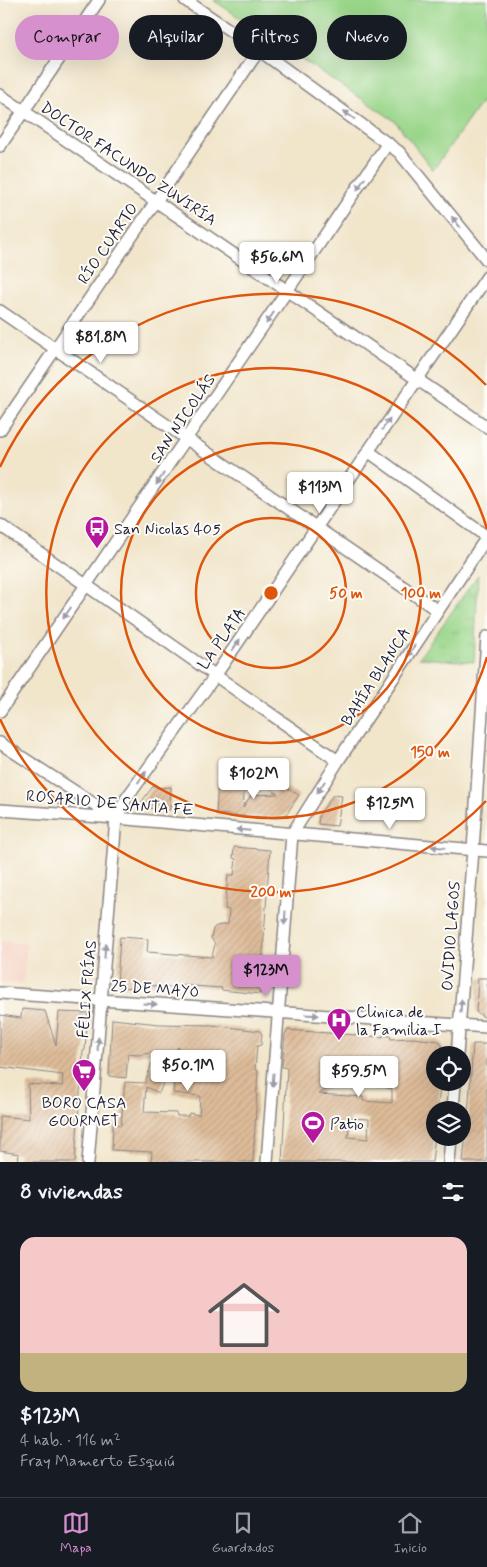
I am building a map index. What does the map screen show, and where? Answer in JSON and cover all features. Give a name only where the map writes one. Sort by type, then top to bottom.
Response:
[{"type":"street","points":[[0,146],[98,0]]},
{"type":"street","points":[[185,0],[233,32]]},
{"type":"street","name":"RÍO CUARTO","points":[[0,430],[252,60]]},
{"type":"street","points":[[273,60],[399,152],[487,260]]},
{"type":"street","name":"DOCTOR FACUNDO ZUVIRÍA","points":[[0,95],[487,427]]},
{"type":"street","name":"SAN NICOLÁS","points":[[0,711],[388,143]]},
{"type":"street","name":"LA PLATA","points":[[116,818],[126,799],[215,676],[487,277]]},
{"type":"street","points":[[0,311],[437,610]]},
{"type":"street","points":[[368,451],[487,537]]},
{"type":"street","points":[[0,525],[338,761]]},
{"type":"street","name":"BAHÍA BLANCA","points":[[292,834],[437,610],[487,537]]},
{"type":"street","name":"OVIDIO LAGOS","points":[[458,1046],[487,637]]},
{"type":"street","points":[[0,743],[116,818]]},
{"type":"street","name":"ROSARIO DE SANTA FE","points":[[0,810],[116,818],[487,851]]},
{"type":"street","name":"FÉLIX FRÍAS","points":[[88,1162],[116,818]]},
{"type":"street","points":[[267,1162],[292,834]]},
{"type":"street","name":"25 DE MAYO","points":[[0,993],[487,1028]]},
{"type":"street","points":[[448,1162],[449,1146]]},
{"type":"shaded area","points":[[0,941],[27,944],[23,983],[0,982]]},
{"type":"green space","points":[[213,0],[487,0],[487,94],[433,170],[395,121],[303,60],[317,60],[317,15],[236,15]]},
{"type":"green space","points":[[478,575],[474,662],[419,658]]},
{"type":"building","points":[[261,773],[299,795],[286,815],[278,818],[216,814],[218,781],[245,782],[243,808],[251,795],[278,794],[257,778]]},
{"type":"building","points":[[154,785],[157,788],[171,787],[170,810],[144,808],[140,804]]},
{"type":"building","points":[[333,795],[342,796],[337,826],[318,824],[319,815]]},
{"type":"building","points":[[234,847],[270,850],[260,994],[221,990],[222,988],[178,985],[178,988],[135,984],[135,988],[121,987],[117,984],[120,937],[148,939],[147,952],[212,957],[215,944],[211,938],[213,929],[216,926],[228,924],[229,910],[225,909],[228,875],[234,875],[236,859],[233,858]]},
{"type":"building","points":[[478,978],[487,978],[487,1019],[476,1012]]},
{"type":"building","points":[[22,1009],[45,1011],[56,1045],[59,1012],[88,1013],[85,1050],[83,1051],[75,1162],[18,1162],[19,1154],[0,1151],[0,1116],[29,1119],[28,1084],[62,1086],[63,1075],[0,1067],[0,1015],[21,1018]]},
{"type":"building","points":[[112,1019],[159,1024],[212,1025],[260,1031],[262,1034],[261,1045],[257,1046],[255,1070],[258,1070],[253,1162],[151,1162],[152,1152],[112,1150],[113,1124],[121,1125],[125,1082],[145,1083],[157,1052],[138,1055],[128,1054],[126,1078],[109,1076]],"holes":[[[178,1047],[173,1093],[200,1096],[199,1115],[189,1113],[188,1116],[177,1116],[176,1113],[144,1112],[146,1087],[159,1093]]]},
{"type":"building","points":[[288,1030],[383,1037],[383,1035],[390,1036],[391,1039],[412,1038],[439,1041],[442,1046],[426,1046],[426,1091],[440,1091],[438,1101],[426,1101],[426,1146],[434,1146],[432,1162],[282,1162],[287,1068],[282,1067],[285,1034]],"holes":[[[349,1074],[392,1089],[392,1103],[363,1101],[363,1097],[319,1094]],[[350,1118],[369,1119],[368,1139],[348,1137]]]},
{"type":"building","points":[[473,1044],[487,1044],[487,1162],[463,1162],[465,1146],[471,1146],[471,1101],[469,1101]]},
{"type":"place","name":"San Nicolas 405","points":[[97,549]]},
{"type":"place","name":"Clinica de la Familia I","points":[[339,1041]]},
{"type":"place","name":"BORO CASA GOURMET","points":[[84,1092]]},
{"type":"place","name":"Patio","points":[[313,1144]]}]
